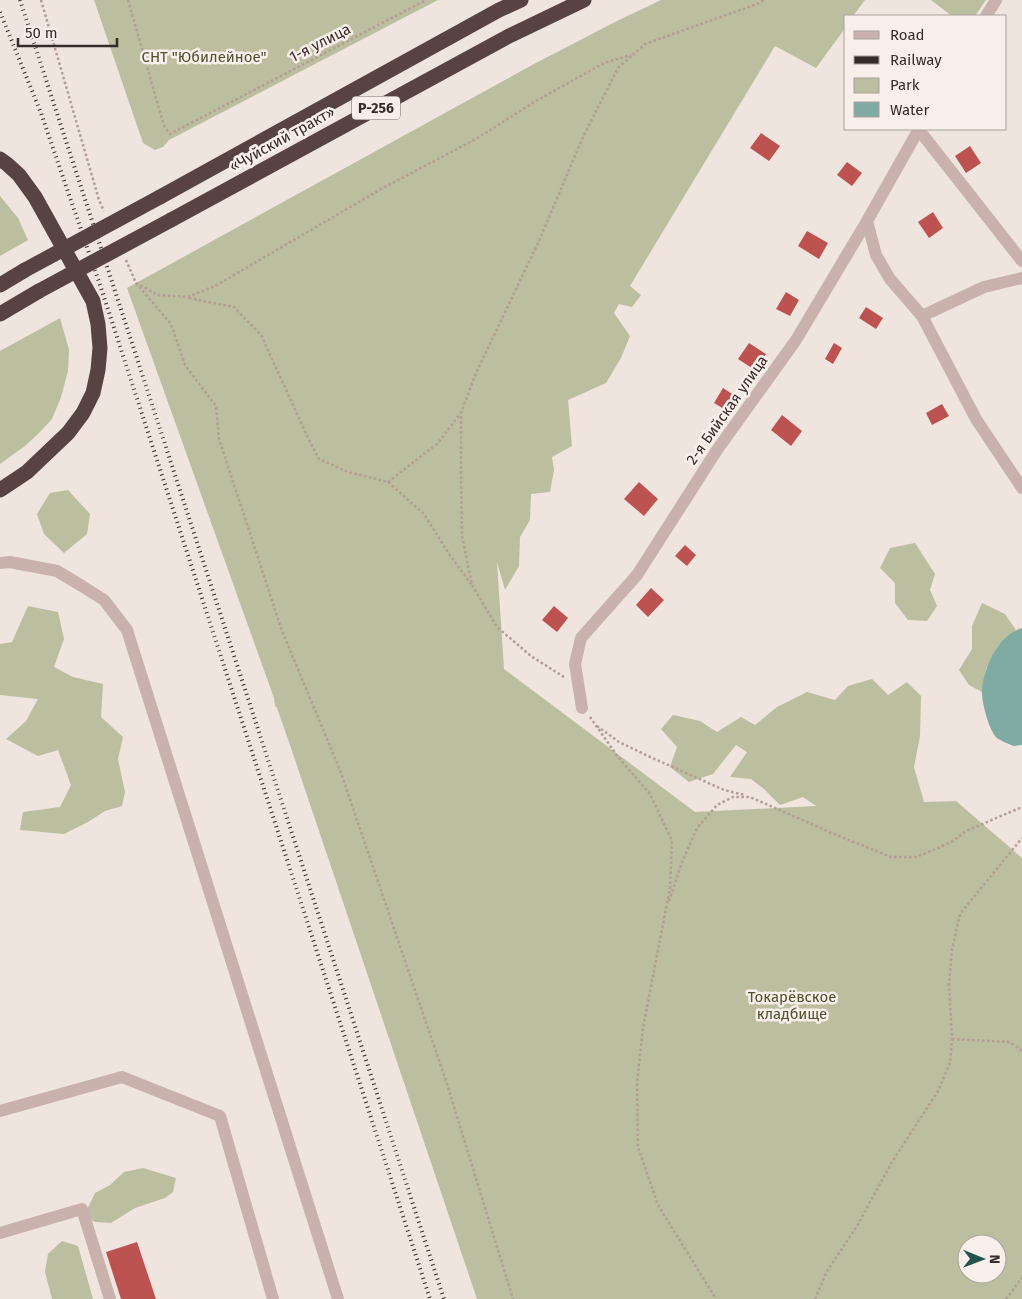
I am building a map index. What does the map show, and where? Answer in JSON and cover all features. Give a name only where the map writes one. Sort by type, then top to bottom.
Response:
[{"type":"highway","name":"«Чуйский тракт»","points":[[0,285],[490,15],[521,0]]},
{"type":"highway","name":"«Чуйский тракт»","points":[[0,314],[508,36],[584,0]]},
{"type":"highway","points":[[0,159],[19,175],[36,197],[93,301],[98,324],[100,348],[93,393],[83,413],[68,433],[27,472],[0,490]]},
{"type":"street","points":[[987,15],[996,0]]},
{"type":"street","name":"2-я Бийская улица","points":[[582,708],[575,664],[581,638],[637,574],[717,450],[796,340],[918,130]]},
{"type":"street","points":[[920,130],[1022,261]]},
{"type":"street","points":[[867,221],[876,255],[885,271],[922,316],[976,419],[1022,488]]},
{"type":"street","points":[[922,316],[984,287],[1022,278]]},
{"type":"street","points":[[0,563],[10,562],[57,571],[104,600],[127,630],[338,1299]]},
{"type":"street","points":[[0,1111],[122,1078],[220,1116],[273,1299]]},
{"type":"street","points":[[0,1233],[82,1209],[110,1299]]},
{"type":"path","name":"1-я улица","points":[[128,0],[164,126],[170,134],[426,0]]},
{"type":"path","points":[[136,283],[171,324],[185,365],[216,406],[219,439],[282,631],[344,779],[447,1084],[513,1299]]},
{"type":"path","points":[[188,298],[234,307],[261,335],[319,459],[348,472],[388,482],[424,514],[449,554],[472,585]]},
{"type":"path","points":[[388,482],[438,443],[461,413]]},
{"type":"path","points":[[594,724],[619,742],[648,756],[724,790],[750,797],[891,857],[916,857],[936,850],[966,831],[1022,807]]},
{"type":"path","points":[[665,915],[681,865],[697,828],[717,805],[733,797],[750,797]]},
{"type":"path","points":[[816,1299],[827,1272],[857,1226],[892,1162],[938,1090],[950,1063],[952,1039],[950,984],[952,950],[960,914],[1022,838]]},
{"type":"path","points":[[952,1039],[1010,1042],[1022,1051]]},
{"type":"path","points":[[1006,1299],[1022,1278]]},
{"type":"green space","name":"СНТ \"Юбилейное\"","points":[[94,0],[438,0],[169,140],[163,147],[155,150],[143,143]]},
{"type":"green space","name":"Токарёвское кладбище","points":[[661,0],[865,0],[854,15],[844,15],[844,30],[816,68],[775,46],[630,286],[641,295],[632,307],[619,304],[614,313],[630,336],[621,358],[606,383],[568,400],[572,446],[552,457],[554,470],[550,492],[531,494],[530,520],[520,537],[519,566],[505,590],[497,562],[504,669],[695,812],[816,806],[803,797],[780,805],[751,779],[730,777],[747,752],[736,745],[713,774],[689,782],[670,767],[677,747],[661,729],[673,715],[700,721],[717,732],[741,717],[755,725],[777,707],[807,692],[835,700],[848,686],[872,679],[888,695],[907,682],[921,696],[920,736],[914,767],[924,802],[956,801],[1022,858],[1022,1299],[477,1299],[289,742],[275,706],[274,698],[127,288],[534,64]]},
{"type":"green space","points":[[931,0],[986,0],[976,15],[951,15]]},
{"type":"green space","points":[[0,196],[18,218],[28,240],[0,256]]},
{"type":"green space","points":[[60,318],[69,350],[68,371],[61,397],[52,419],[25,446],[0,464],[0,351]]},
{"type":"green space","points":[[68,490],[90,514],[87,534],[64,553],[44,534],[37,514],[50,493]]},
{"type":"green space","points":[[915,543],[935,574],[930,590],[937,606],[927,621],[908,620],[895,603],[895,583],[880,568],[890,548]]},
{"type":"green space","points":[[982,603],[1005,614],[1016,630],[998,646],[986,669],[982,692],[969,685],[959,670],[972,649],[972,626]]},
{"type":"green space","points":[[28,606],[58,612],[64,639],[54,667],[73,677],[103,684],[101,717],[123,737],[118,759],[125,792],[122,806],[105,811],[64,834],[20,830],[23,812],[60,807],[71,785],[58,750],[38,756],[6,739],[26,721],[38,699],[0,695],[0,644],[12,642]]},
{"type":"green space","points":[[143,1168],[176,1178],[173,1192],[165,1198],[135,1208],[111,1223],[95,1222],[84,1216],[95,1193],[110,1185],[124,1172]]},
{"type":"green space","points":[[62,1241],[78,1246],[93,1299],[52,1299],[45,1272],[48,1254]]},
{"type":"water","points":[[1022,628],[1022,745],[1014,746],[998,739],[991,729],[986,715],[982,690],[989,662],[999,645],[1006,637]]},
{"type":"building","points":[[761,133],[780,146],[769,161],[750,148]]},
{"type":"building","points":[[970,146],[981,163],[966,173],[955,156]]},
{"type":"building","points":[[847,162],[862,173],[852,186],[837,175]]},
{"type":"building","points":[[933,212],[943,228],[929,238],[918,222]]},
{"type":"building","points":[[807,231],[828,243],[819,259],[798,246]]},
{"type":"building","points":[[786,292],[799,300],[790,316],[776,309]]},
{"type":"building","points":[[866,307],[883,318],[876,329],[859,318]]},
{"type":"building","points":[[749,343],[766,354],[755,370],[738,359]]},
{"type":"building","points":[[834,343],[842,348],[833,364],[825,359]]},
{"type":"building","points":[[723,388],[738,398],[729,412],[714,403]]},
{"type":"building","points":[[942,404],[949,416],[932,425],[926,413]]},
{"type":"building","points":[[782,415],[802,431],[791,446],[771,430]]},
{"type":"building","points":[[639,482],[658,499],[644,516],[624,499]]},
{"type":"building","points":[[685,545],[696,555],[687,566],[675,556]]},
{"type":"building","points":[[651,588],[664,600],[648,617],[636,605]]},
{"type":"building","points":[[554,606],[568,618],[557,632],[542,620]]},
{"type":"building","points":[[137,1242],[156,1299],[121,1299],[106,1252]]},
{"type":"railway","points":[[20,0],[444,1299]]},
{"type":"railway","points":[[0,12],[41,113],[102,291],[430,1299]]}]
